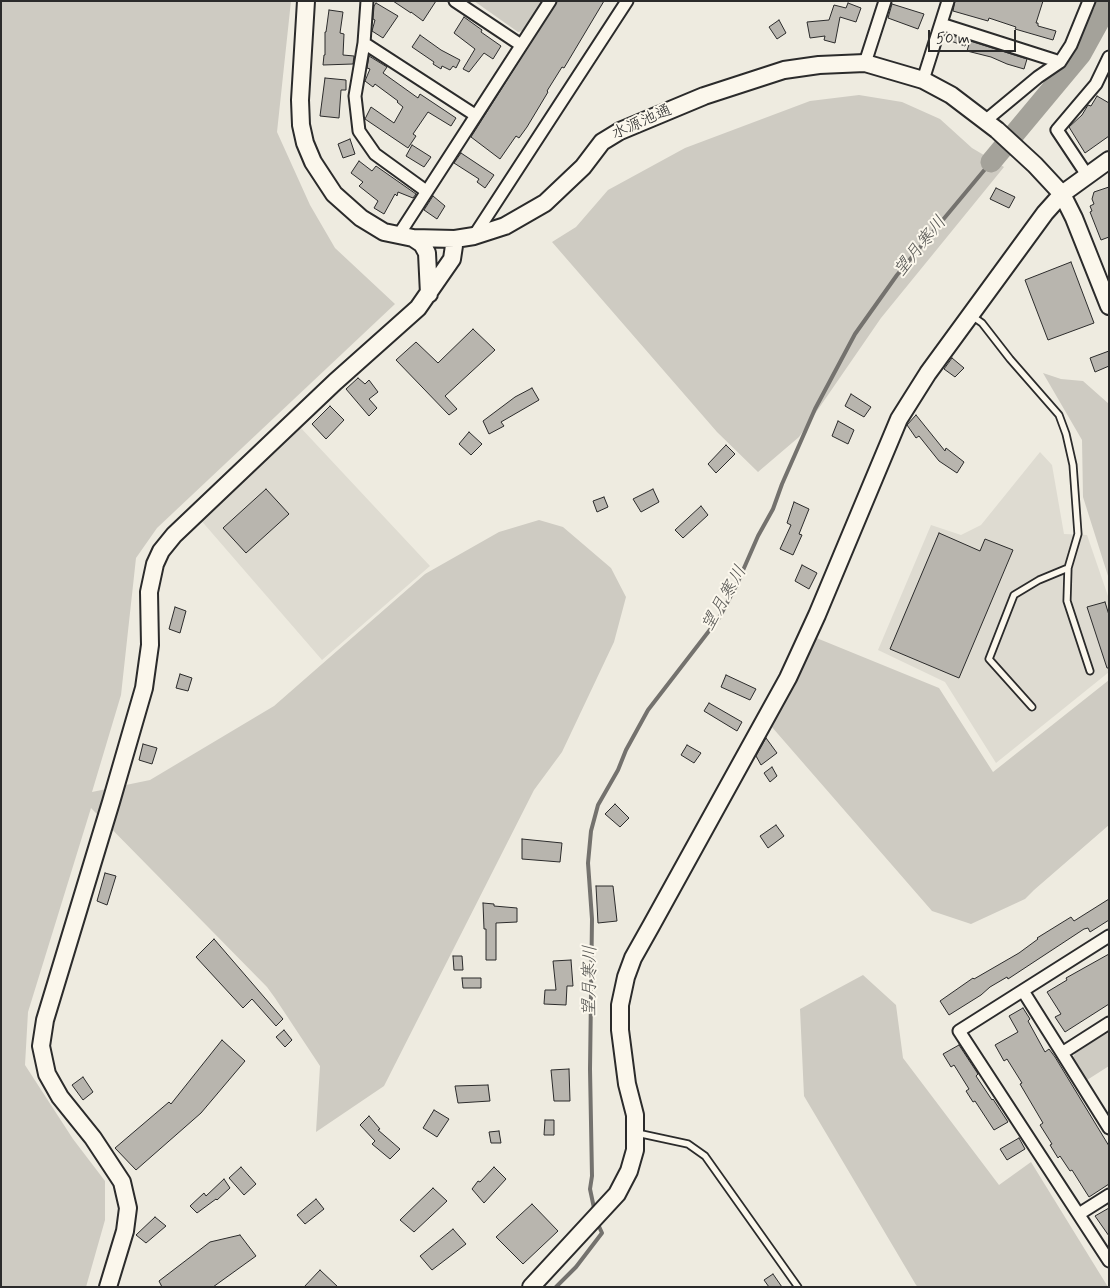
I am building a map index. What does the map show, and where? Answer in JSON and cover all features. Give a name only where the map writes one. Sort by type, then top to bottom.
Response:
[{"type":"street","name":"水源池通","points":[[306,1],[300,100],[301,125],[305,143],[324,181],[340,200],[361,218],[384,232],[405,237],[455,239],[474,236],[505,226],[546,203],[583,166],[602,142],[620,131],[704,96],[784,70],[819,65],[864,63],[923,80],[951,94],[991,125],[1035,165],[1062,194],[1074,218],[1109,306]]},
{"type":"street","points":[[367,1],[364,43],[355,96],[359,131],[375,154],[426,191]]},
{"type":"street","points":[[455,1],[521,45]]},
{"type":"street","points":[[429,294],[427,253],[422,244],[405,237],[426,191],[550,1]]},
{"type":"street","points":[[474,236],[627,1]]},
{"type":"street","points":[[864,63],[885,1]]},
{"type":"street","points":[[923,80],[948,1]]},
{"type":"street","points":[[991,125],[1038,77],[1060,62],[1071,45],[1086,2]]},
{"type":"street","points":[[941,24],[1060,62]]},
{"type":"street","points":[[364,43],[475,115]]},
{"type":"street","points":[[1087,175],[1057,130],[1096,84],[1109,57]]},
{"type":"street","points":[[531,1287],[617,1194],[629,1171],[635,1150],[635,1115],[627,1084],[620,1030],[620,1005],[626,978],[634,958],[788,678],[817,615],[899,419],[928,373],[1045,213],[1062,194],[1109,160]]},
{"type":"street","points":[[108,1287],[125,1231],[127,1216],[128,1208],[122,1182],[93,1138],[60,1097],[47,1074],[42,1046],[45,1020],[144,688],[150,645],[149,592],[155,564],[161,551],[174,535],[335,382],[418,308],[452,259],[455,239]]},
{"type":"street","points":[[1109,936],[959,1031],[1109,1261]]},
{"type":"street","points":[[1023,991],[1062,1053],[1104,1111],[1109,1128]]},
{"type":"street","points":[[1062,1053],[1109,1023]]},
{"type":"street","points":[[1078,1214],[1109,1195]]},
{"type":"lane","points":[[971,315],[982,323],[1010,359],[1059,415],[1073,465],[1078,534],[1068,568],[1067,601],[1090,671]]},
{"type":"lane","points":[[1032,707],[989,659],[1014,595],[1039,580],[1068,568]]},
{"type":"lane","points":[[635,1133],[688,1144],[705,1156],[798,1287]]},
{"type":"shaded area","points":[[1,1],[291,1],[277,132],[310,205],[335,248],[395,304],[157,528],[136,558],[121,695],[92,792],[150,780],[274,706],[425,574],[499,532],[539,520],[563,527],[611,568],[626,597],[614,642],[562,752],[534,790],[384,1086],[316,1132],[320,1066],[275,998],[267,987],[91,808],[28,1012],[25,1065],[73,1139],[105,1181],[105,1220],[86,1287],[1,1287]]},
{"type":"shaded area","points":[[474,1],[542,1],[522,31],[518,32]]},
{"type":"shaded area","points":[[859,95],[902,102],[940,119],[972,148],[1004,167],[881,318],[799,437],[758,472],[717,432],[552,242],[576,227],[608,190],[685,148],[810,101]]},
{"type":"shaded area","points":[[1043,373],[1061,379],[1083,381],[1109,404],[1109,579],[1083,497],[1082,440]]},
{"type":"shaded area","points":[[300,427],[430,566],[322,660],[199,518]]},
{"type":"shaded area","points":[[1040,452],[1052,465],[1064,534],[1087,535],[1109,599],[1109,672],[996,763],[945,682],[878,650],[931,525],[961,535],[981,525]]},
{"type":"shaded area","points":[[814,637],[939,688],[993,772],[1109,680],[1109,825],[1025,899],[971,924],[932,911],[771,726]]},
{"type":"shaded area","points":[[863,975],[896,1005],[903,1058],[999,1185],[1031,1162],[1108,1287],[918,1287],[916,1285],[804,1096],[800,1009]]},
{"type":"shaded area","points":[[1109,1032],[1109,1066],[1087,1080],[1073,1058],[1075,1053]]},
{"type":"building","points":[[393,1],[436,1],[423,21]]},
{"type":"building","points":[[557,1],[604,1],[564,68],[562,67],[547,91],[527,127],[519,138],[516,136],[500,159],[471,137]]},
{"type":"building","points":[[955,1],[1043,1],[1036,23],[1038,23],[1038,26],[1056,31],[1053,40],[1015,29],[1016,27],[989,18],[988,21],[953,11]]},
{"type":"building","points":[[376,3],[398,16],[383,38],[372,31],[375,20],[373,19],[374,6]]},
{"type":"building","points":[[848,3],[861,8],[856,22],[840,17],[835,43],[824,40],[825,36],[810,38],[807,22],[829,20],[834,5],[846,8]]},
{"type":"building","points":[[892,4],[924,14],[918,29],[888,18]]},
{"type":"building","points":[[329,10],[343,12],[340,33],[344,34],[343,55],[354,56],[353,64],[323,65],[325,32]]},
{"type":"building","points":[[464,17],[501,46],[493,59],[484,53],[469,72],[463,69],[475,49],[454,33]]},
{"type":"building","points":[[779,20],[786,33],[777,39],[769,27]]},
{"type":"building","points":[[946,34],[966,40],[965,46],[945,39]]},
{"type":"building","points":[[420,35],[441,50],[460,60],[456,68],[453,66],[450,70],[442,66],[441,69],[412,47]]},
{"type":"building","points":[[970,41],[1027,59],[1024,69],[991,57],[967,51]]},
{"type":"building","points":[[369,56],[387,67],[383,73],[418,98],[420,94],[456,118],[451,126],[428,112],[413,134],[416,136],[408,148],[365,119],[371,107],[394,123],[403,107],[375,84],[373,87],[365,81],[370,69],[367,68]]},
{"type":"building","points":[[325,78],[346,80],[346,90],[341,90],[339,118],[320,116]]},
{"type":"building","points":[[1097,96],[1109,103],[1109,136],[1085,153],[1069,127],[1082,115],[1088,105],[1091,106]]},
{"type":"building","points":[[350,139],[355,154],[343,158],[338,144]]},
{"type":"building","points":[[412,145],[431,157],[424,167],[406,156]]},
{"type":"building","points":[[461,153],[494,175],[485,188],[477,182],[479,179],[454,163]]},
{"type":"building","points":[[359,161],[372,171],[376,166],[416,194],[413,198],[398,192],[384,214],[374,208],[378,201],[359,186],[363,182],[351,173]]},
{"type":"building","points":[[1109,187],[1109,237],[1101,240],[1090,212],[1092,211],[1090,206],[1094,204],[1092,199],[1094,192]]},
{"type":"building","points":[[996,188],[1015,197],[1009,208],[990,199]]},
{"type":"building","points":[[433,196],[445,206],[437,219],[424,210]]},
{"type":"building","points":[[1071,262],[1094,323],[1048,340],[1025,280]]},
{"type":"building","points":[[473,329],[495,350],[445,396],[457,409],[449,415],[396,360],[416,342],[438,363]]},
{"type":"building","points":[[1109,351],[1109,366],[1095,372],[1090,358]]},
{"type":"building","points":[[952,358],[964,368],[955,377],[944,369]]},
{"type":"building","points":[[358,378],[365,384],[369,380],[378,392],[369,399],[377,408],[369,416],[346,389]]},
{"type":"building","points":[[532,388],[539,400],[501,422],[504,426],[489,434],[483,421],[515,397]]},
{"type":"building","points":[[851,394],[871,407],[864,417],[845,406]]},
{"type":"building","points":[[330,406],[344,420],[326,439],[312,424]]},
{"type":"building","points":[[916,415],[945,451],[946,448],[964,462],[957,473],[939,461],[919,436],[916,438],[907,425]]},
{"type":"building","points":[[838,421],[854,430],[848,444],[832,436]]},
{"type":"building","points":[[469,432],[482,444],[471,455],[459,444]]},
{"type":"building","points":[[726,445],[735,454],[716,473],[708,464]]},
{"type":"building","points":[[266,489],[289,514],[246,553],[223,528]]},
{"type":"building","points":[[653,489],[659,502],[641,512],[633,499]]},
{"type":"building","points":[[604,497],[608,507],[597,512],[593,501]]},
{"type":"building","points":[[794,502],[809,509],[799,534],[802,535],[793,555],[780,549],[791,525],[787,523]]},
{"type":"building","points":[[701,506],[708,515],[683,538],[675,530]]},
{"type":"building","points":[[939,533],[980,551],[985,539],[1013,550],[959,678],[890,649]]},
{"type":"building","points":[[802,565],[817,573],[809,589],[795,581]]},
{"type":"building","points":[[1105,602],[1109,615],[1109,668],[1107,668],[1087,607]]},
{"type":"building","points":[[175,607],[186,611],[180,633],[169,629]]},
{"type":"building","points":[[180,674],[192,678],[188,691],[176,688]]},
{"type":"building","points":[[726,675],[756,689],[750,700],[721,687]]},
{"type":"building","points":[[709,703],[742,722],[737,731],[704,711]]},
{"type":"building","points":[[766,738],[777,753],[761,765],[756,756]]},
{"type":"building","points":[[143,744],[157,748],[152,764],[139,760]]},
{"type":"building","points":[[687,745],[701,753],[694,763],[681,755]]},
{"type":"building","points":[[772,767],[777,776],[770,782],[764,773]]},
{"type":"building","points":[[615,804],[629,818],[620,827],[605,814]]},
{"type":"building","points":[[776,825],[784,836],[768,848],[760,836]]},
{"type":"building","points":[[522,839],[562,843],[560,862],[522,859]]},
{"type":"building","points":[[105,873],[116,876],[107,905],[97,901]]},
{"type":"building","points":[[596,886],[613,886],[617,921],[598,923]]},
{"type":"building","points":[[1109,899],[1109,920],[1090,932],[1088,928],[1084,929],[1008,979],[1007,977],[990,987],[981,995],[949,1015],[940,1001],[973,978],[1019,953],[1037,938],[1071,917],[1074,921]]},
{"type":"building","points":[[483,903],[517,908],[517,922],[496,923],[496,960],[486,960],[486,929],[484,929]]},
{"type":"building","points":[[214,939],[283,1019],[276,1026],[252,999],[243,1008],[196,957]]},
{"type":"building","points":[[1109,954],[1109,1004],[1065,1032],[1055,1017],[1061,1014],[1047,992],[1067,980],[1066,978]]},
{"type":"building","points":[[453,956],[462,956],[463,970],[454,970]]},
{"type":"building","points":[[571,960],[573,986],[567,986],[566,1005],[544,1004],[545,990],[556,990],[553,961]]},
{"type":"building","points":[[462,978],[481,978],[481,988],[463,988]]},
{"type":"building","points":[[1023,1008],[1045,1052],[1049,1049],[1055,1057],[1109,1146],[1109,1184],[1089,1197],[1072,1170],[1070,1171],[1060,1156],[1058,1158],[1040,1125],[1043,1123],[1020,1084],[1022,1083],[1007,1059],[1004,1061],[995,1045],[1018,1032],[1009,1016]]},
{"type":"building","points":[[284,1030],[292,1040],[285,1047],[276,1037]]},
{"type":"building","points":[[222,1040],[245,1061],[201,1113],[136,1170],[115,1148],[169,1102],[171,1104]]},
{"type":"building","points":[[959,1045],[978,1074],[976,1076],[1008,1122],[994,1130],[966,1091],[969,1089],[954,1065],[951,1067],[943,1054]]},
{"type":"building","points":[[569,1069],[570,1101],[554,1101],[551,1070]]},
{"type":"building","points":[[83,1077],[93,1092],[83,1100],[72,1085]]},
{"type":"building","points":[[488,1085],[490,1101],[458,1103],[455,1086]]},
{"type":"building","points":[[434,1110],[449,1119],[437,1137],[423,1128]]},
{"type":"building","points":[[369,1116],[380,1129],[378,1130],[400,1149],[390,1159],[372,1144],[375,1141],[360,1125]]},
{"type":"building","points":[[545,1120],[554,1120],[554,1135],[544,1135]]},
{"type":"building","points":[[499,1131],[501,1143],[491,1143],[489,1132]]},
{"type":"building","points":[[1019,1138],[1025,1149],[1007,1160],[1000,1149]]},
{"type":"building","points":[[241,1167],[256,1184],[244,1195],[229,1178]]},
{"type":"building","points":[[494,1167],[506,1179],[484,1203],[472,1189]]},
{"type":"building","points":[[224,1179],[230,1188],[217,1200],[197,1213],[190,1206],[204,1193],[206,1196]]},
{"type":"building","points":[[433,1188],[447,1201],[414,1232],[400,1220]]},
{"type":"building","points":[[316,1199],[324,1209],[305,1224],[297,1215]]},
{"type":"building","points":[[532,1204],[558,1231],[523,1264],[496,1237]]},
{"type":"building","points":[[1109,1208],[1109,1236],[1095,1216]]},
{"type":"building","points":[[155,1217],[166,1226],[146,1243],[136,1235]]},
{"type":"building","points":[[453,1229],[466,1244],[432,1270],[420,1256]]},
{"type":"building","points":[[240,1235],[256,1256],[213,1287],[162,1287],[159,1281],[210,1242]]},
{"type":"building","points":[[320,1270],[338,1287],[304,1287]]},
{"type":"building","points":[[773,1274],[782,1287],[769,1287],[764,1280]]},
{"type":"waterway","name":"望月寒川","points":[[991,162],[1081,54],[1104,12],[1107,1]]},
{"type":"waterway","name":"望月寒川","points":[[593,1211],[590,1189],[592,1176],[590,1069],[592,919],[588,863],[591,831],[598,805],[648,710],[719,618],[773,509],[815,409],[855,334],[897,275],[991,162]]},
{"type":"waterway","name":"望月寒川","points":[[556,1287],[576,1267],[602,1233],[597,1222]]}]
